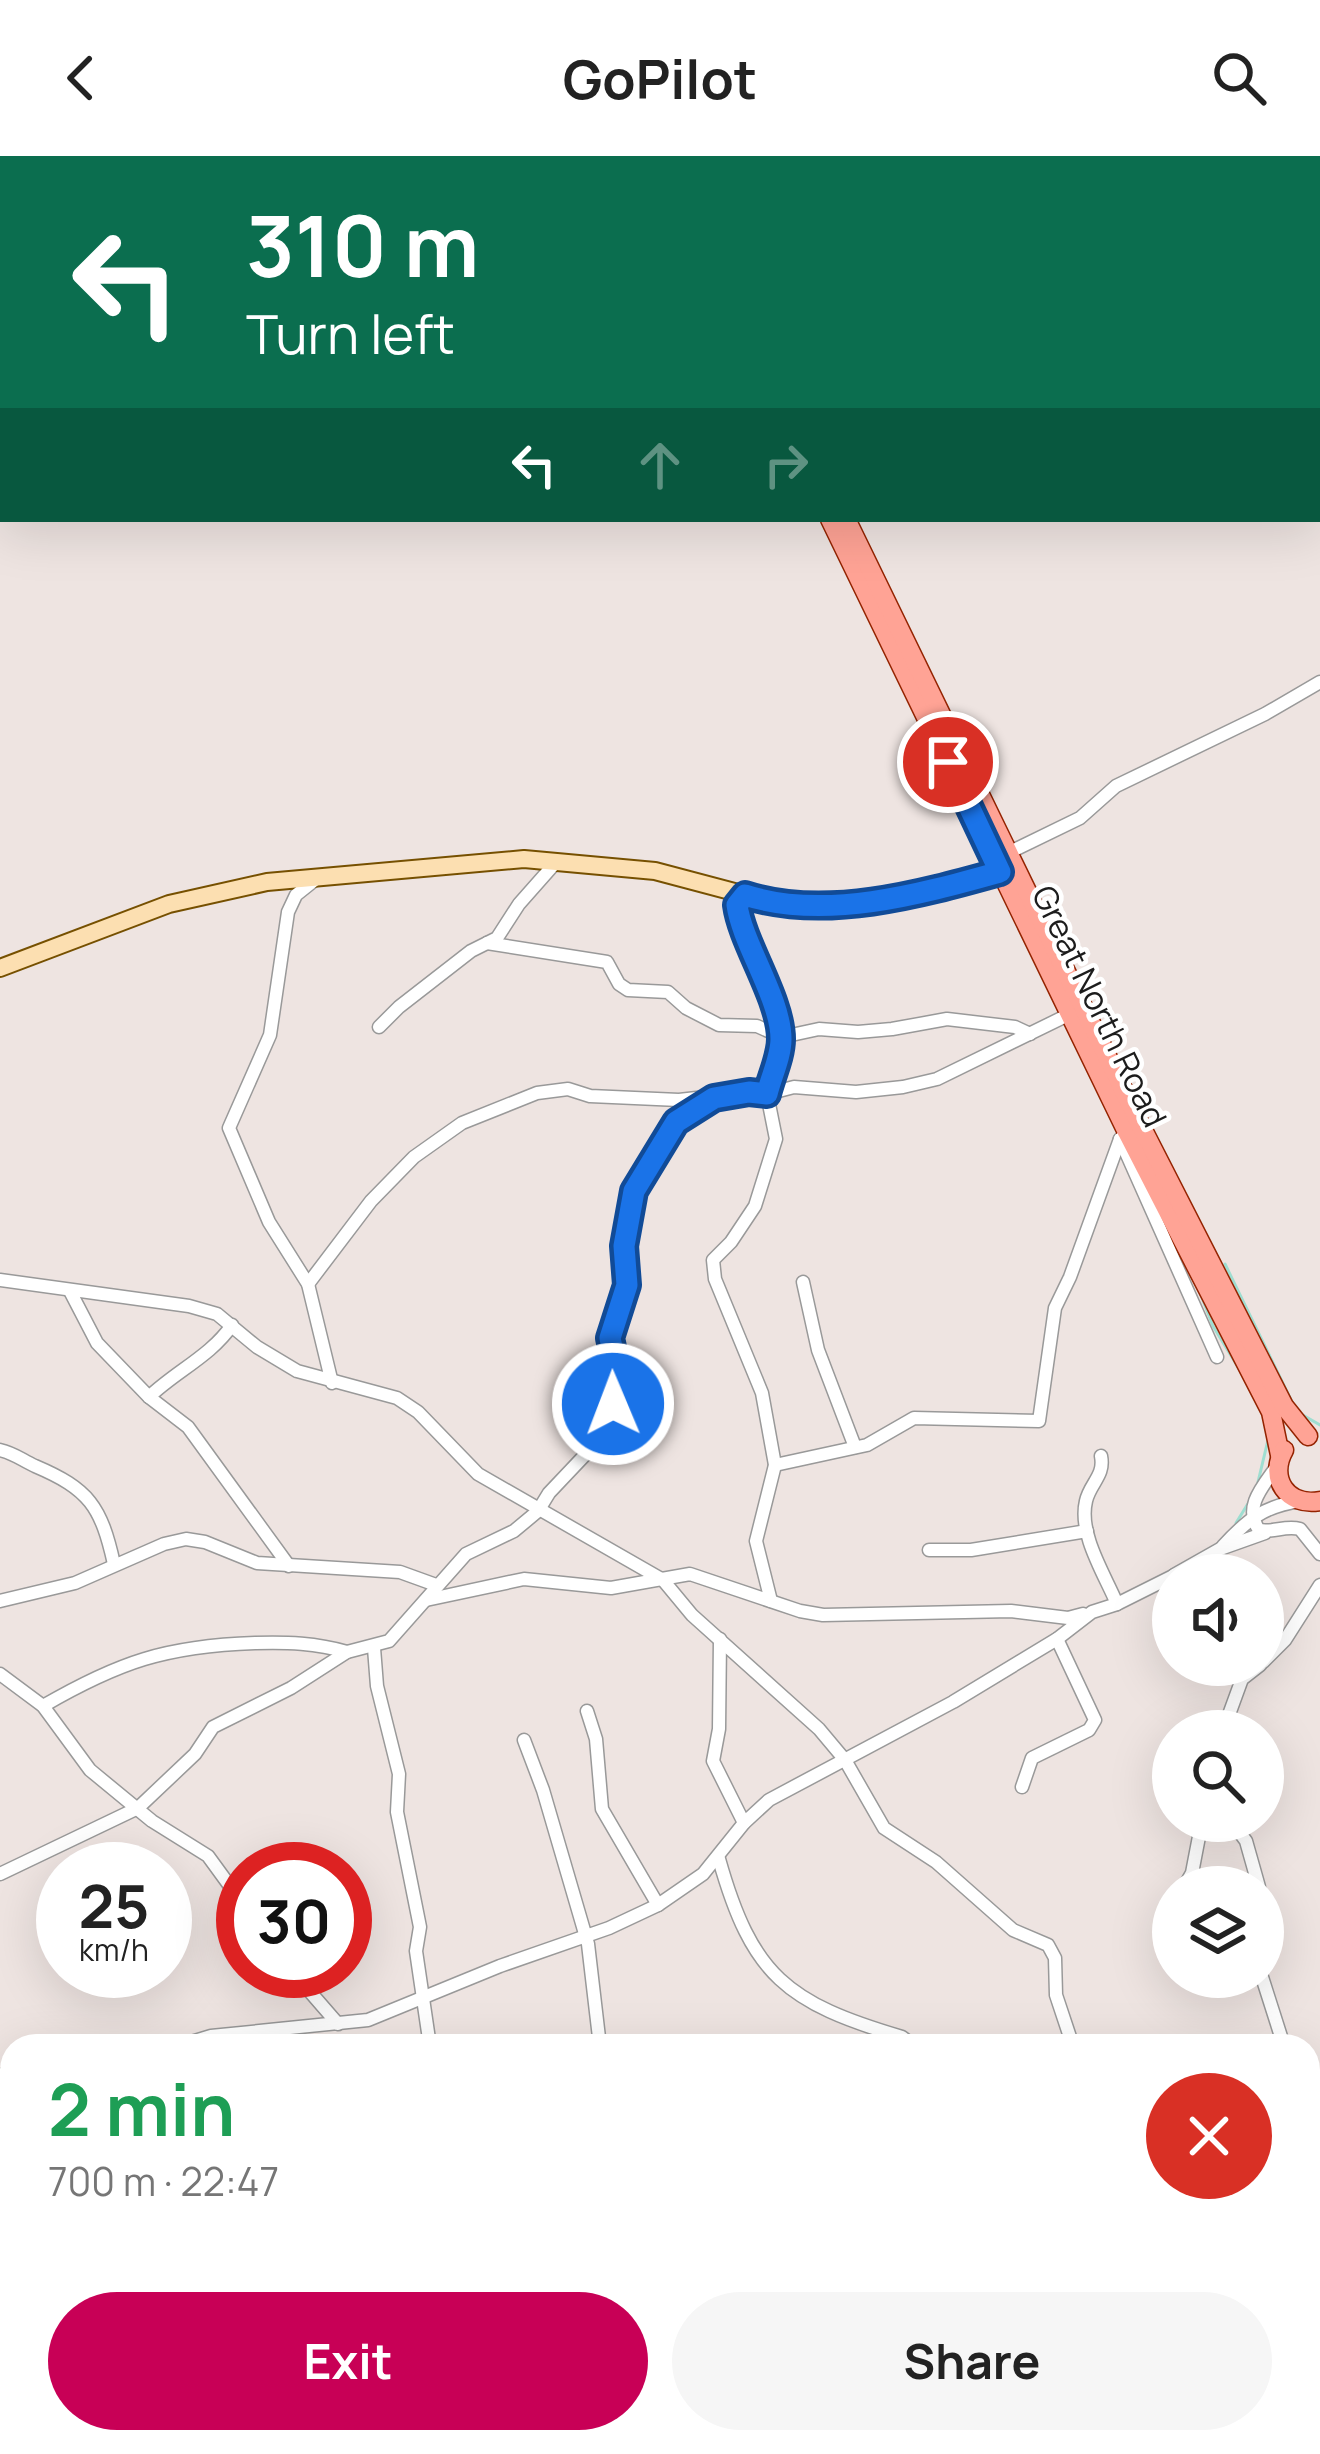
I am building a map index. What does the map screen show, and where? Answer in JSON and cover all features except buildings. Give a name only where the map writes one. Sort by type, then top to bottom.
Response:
[{"type":"main road","name":"Great North Road","points":[[832,522],[1008,864]]},
{"type":"main road","name":"Great North Road","points":[[848,522],[1130,1133],[1271,1412],[1285,1491],[1308,1501]]},
{"type":"main road","name":"Great North Road","points":[[1130,1133],[1313,1433]]},
{"type":"main road","points":[[1279,1461],[1292,1442],[1313,1433]]},
{"type":"main road","points":[[1308,1501],[1320,1521]]},
{"type":"street","points":[[0,968],[170,904],[267,882],[524,860],[655,871],[790,907],[839,906],[1008,864],[1081,818],[1116,786],[1320,682]]},
{"type":"street","points":[[379,1027],[399,1006],[506,930],[519,904],[557,861]]},
{"type":"street","points":[[316,879],[296,896],[288,911],[270,1035],[229,1128],[269,1222],[308,1284],[332,1383]]},
{"type":"street","points":[[745,895],[737,912],[757,953],[782,1037],[767,1094],[776,1139],[747,1220],[713,1266],[762,1393],[775,1465],[756,1541],[771,1601]]},
{"type":"street","points":[[487,943],[607,962],[628,990],[668,992],[686,1008],[719,1025],[757,1026],[782,1037],[819,1028],[858,1033],[947,1018],[1015,1027],[1030,1034]]},
{"type":"street","points":[[308,1284],[403,1168],[462,1123],[550,1089],[634,1099],[714,1098],[794,1087],[856,1092],[937,1079],[1077,1011]]},
{"type":"street","points":[[43,1706],[109,1670],[177,1648],[280,1642],[347,1652],[374,1648],[389,1641],[466,1554],[514,1531],[538,1511],[584,1456],[613,1404],[616,1366],[610,1338],[627,1285],[624,1246],[634,1191],[676,1122],[714,1098]]},
{"type":"street","points":[[1130,1133],[1217,1357]]},
{"type":"street","points":[[775,1465],[815,1459],[885,1437],[914,1418],[1039,1420],[1055,1308],[1130,1133]]},
{"type":"street","points":[[0,1280],[207,1310],[280,1363],[332,1383],[397,1398],[418,1412],[478,1474],[588,1540],[636,1561],[819,1729],[845,1760],[884,1828],[952,1875],[1013,1930],[1048,1945],[1055,1958],[1056,1995],[1069,2034]]},
{"type":"street","points":[[803,1282],[818,1350],[855,1447]]},
{"type":"street","points":[[70,1291],[97,1343],[149,1397],[188,1427],[289,1566]]},
{"type":"street","points":[[149,1397],[182,1366],[213,1349],[232,1325]]},
{"type":"street","points":[[0,1450],[64,1477],[95,1507],[105,1523],[114,1564]]},
{"type":"street","points":[[1101,1456],[1102,1472],[1086,1501],[1087,1532],[1117,1604]]},
{"type":"street","points":[[1269,1532],[1259,1530],[1251,1516],[1279,1461]]},
{"type":"street","points":[[1220,1549],[1251,1516],[1276,1504],[1308,1501]]},
{"type":"street","points":[[1211,1554],[1283,1526],[1300,1529],[1320,1554]]},
{"type":"street","points":[[929,1550],[971,1550],[1087,1532]]},
{"type":"street","points":[[0,1601],[75,1583],[186,1539],[256,1563],[400,1572],[436,1586]]},
{"type":"street","points":[[424,1600],[524,1579],[610,1588],[690,1574],[823,1615],[1011,1611],[1068,1618],[1117,1604],[1152,1586]]},
{"type":"street","points":[[1284,1641],[1320,1585]]},
{"type":"street","points":[[232,2034],[368,2020],[658,1905],[719,1859],[744,1823],[769,1800],[952,1702],[1057,1639],[1092,1612]]},
{"type":"street","points":[[720,1639],[719,1729],[713,1761],[744,1823]]},
{"type":"street","points":[[1022,1786],[1032,1758],[1089,1730],[1095,1720],[1057,1639]]},
{"type":"street","points":[[374,1648],[377,1686],[399,1774],[397,1812],[420,1927],[416,1951],[428,2034]]},
{"type":"street","points":[[0,1874],[138,1808],[195,1754],[213,1727],[291,1688],[347,1652]]},
{"type":"street","points":[[0,1673],[43,1706],[90,1770],[208,1856],[216,1867]]},
{"type":"street","points":[[587,1711],[596,1738],[602,1809],[658,1905]]},
{"type":"street","points":[[524,1740],[586,1936],[598,2034]]},
{"type":"street","points":[[719,1859],[746,1938],[792,1993],[894,2034]]},
{"type":"street","points":[[315,1998],[338,2024]]},
{"type":"street","points":[[1269,1998],[1280,2034]]},
{"type":"waterway","points":[[1225,1264],[1292,1402]]},
{"type":"waterway","points":[[1201,1295],[1213,1326],[1244,1377]]},
{"type":"waterway","points":[[1301,1414],[1320,1425]]},
{"type":"waterway","points":[[1258,1482],[1268,1440]]},
{"type":"waterway","points":[[1236,1523],[1249,1502]]},
{"type":"route","points":[[613,1404],[616,1366],[610,1338],[627,1285],[624,1246],[634,1191],[676,1122],[714,1098],[767,1094],[777,1058],[782,1037],[737,905],[745,895],[790,907],[839,906],[1000,872],[948,762]]}]
